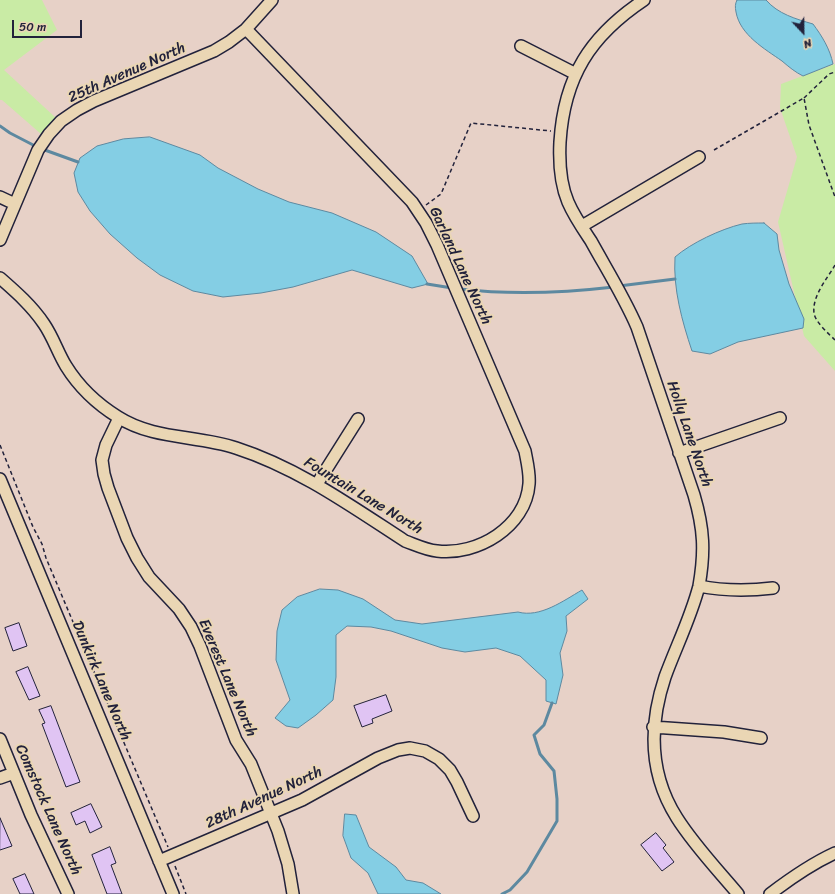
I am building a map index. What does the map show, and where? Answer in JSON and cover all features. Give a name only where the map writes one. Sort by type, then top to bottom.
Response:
[{"type":"street","name":"25th Avenue North","points":[[0,240],[38,150],[49,134],[61,121],[77,110],[94,102],[214,51],[246,29],[272,0]]},
{"type":"street","name":"Holly Lane North","points":[[644,0],[626,12],[608,28],[593,45],[576,74],[570,86],[564,109],[561,132],[560,167],[563,185],[568,201],[627,304],[637,327],[701,519],[703,543],[702,567],[699,586],[658,700],[653,727],[654,748],[657,772],[665,796],[676,817],[738,894]]},
{"type":"street","name":"Garland Lane North","points":[[246,29],[412,202],[426,223],[437,245],[525,451],[529,468],[529,484],[526,501]]},
{"type":"street","points":[[521,46],[576,74]]},
{"type":"street","points":[[582,226],[698,157]]},
{"type":"street","points":[[0,198],[15,204]]},
{"type":"street","name":"Fountain Lane North","points":[[0,278],[31,307],[45,325],[66,367],[81,386],[99,404],[119,418],[141,428],[164,435],[213,442],[236,448],[260,457],[317,484],[405,541],[420,548],[437,551],[454,551],[486,542],[509,525],[519,514],[526,501]]},
{"type":"street","name":"Everest Lane North","points":[[119,418],[106,446],[102,460],[104,474],[111,495],[127,538],[137,558],[149,577],[179,609],[191,627],[236,740],[251,764],[284,847],[293,894]]},
{"type":"street","points":[[679,453],[780,418]]},
{"type":"street","points":[[317,484],[358,419]]},
{"type":"street","name":"Dunkirk Lane North","points":[[0,479],[173,894]]},
{"type":"street","points":[[699,586],[734,591],[773,588]]},
{"type":"street","points":[[653,727],[724,732],[761,738]]},
{"type":"street","name":"Comstock Lane North","points":[[0,739],[34,822],[68,894]]},
{"type":"street","name":"28th Avenue North","points":[[159,861],[302,800],[378,758],[398,750],[410,748],[425,752],[439,759],[450,770],[473,816]]},
{"type":"street","points":[[0,778],[14,773]]},
{"type":"street","points":[[770,894],[791,878],[835,853]]},
{"type":"path","points":[[714,150],[804,98],[829,74],[835,72]]},
{"type":"path","points":[[804,98],[809,125],[835,197]]},
{"type":"path","points":[[418,210],[441,194],[471,123],[561,132]]},
{"type":"path","points":[[835,265],[816,298],[814,314],[823,328],[835,340]]},
{"type":"path","points":[[0,445],[186,894]]},
{"type":"green space","points":[[0,0],[42,0],[57,30],[4,70],[56,118],[41,134],[2,100],[0,100]]},
{"type":"green space","points":[[835,64],[835,371],[804,336],[778,222],[797,157],[780,108],[781,84]]},
{"type":"water","points":[[737,0],[766,0],[776,9],[794,18],[813,24],[820,33],[830,53],[833,64],[803,76],[795,71],[754,41],[742,28],[735,9]]},
{"type":"water","points":[[150,137],[200,155],[218,168],[258,189],[289,202],[332,213],[376,232],[412,256],[428,284],[412,288],[352,270],[293,287],[261,293],[223,297],[193,291],[160,275],[137,258],[110,234],[90,211],[78,192],[74,173],[80,158],[97,146],[123,139]]},
{"type":"water","points":[[764,223],[777,234],[779,250],[789,284],[804,319],[803,328],[738,342],[710,354],[692,351],[679,305],[675,281],[675,257],[698,242],[725,229],[742,224]]},
{"type":"water","points":[[320,589],[338,590],[363,599],[395,620],[422,624],[518,612],[535,613],[543,611],[582,590],[588,599],[566,616],[567,631],[560,653],[563,675],[556,704],[546,701],[546,680],[520,656],[496,648],[465,652],[442,648],[391,631],[371,627],[347,626],[336,635],[336,677],[333,700],[298,728],[286,726],[275,718],[290,700],[276,660],[277,631],[282,610],[297,597]]},
{"type":"water","points":[[345,814],[356,815],[369,847],[396,867],[406,880],[423,883],[441,894],[378,894],[368,873],[351,858],[343,836]]},
{"type":"building","points":[[19,623],[27,646],[13,651],[5,628]]},
{"type":"building","points":[[28,667],[40,696],[29,700],[16,672]]},
{"type":"building","points":[[386,695],[392,711],[372,719],[373,723],[362,727],[354,706]]},
{"type":"building","points":[[51,706],[80,782],[66,787],[42,724],[45,723],[39,710]]},
{"type":"building","points":[[91,804],[102,827],[90,833],[85,821],[76,825],[71,813]]},
{"type":"building","points":[[0,818],[12,846],[0,850]]},
{"type":"building","points":[[656,833],[666,845],[663,848],[674,862],[662,871],[641,845]]},
{"type":"building","points":[[110,847],[116,863],[111,865],[122,894],[107,894],[92,855]]},
{"type":"building","points":[[25,874],[34,894],[20,894],[13,879]]},
{"type":"waterway","points":[[0,126],[37,147]]},
{"type":"waterway","points":[[42,149],[78,162]]},
{"type":"waterway","points":[[619,286],[675,279]]},
{"type":"waterway","points":[[427,284],[452,288]]},
{"type":"waterway","points":[[460,289],[517,293],[575,291],[614,287]]},
{"type":"waterway","points":[[502,894],[510,890],[527,872],[557,821],[557,799],[554,771],[540,754],[534,735],[544,725],[552,703]]}]
